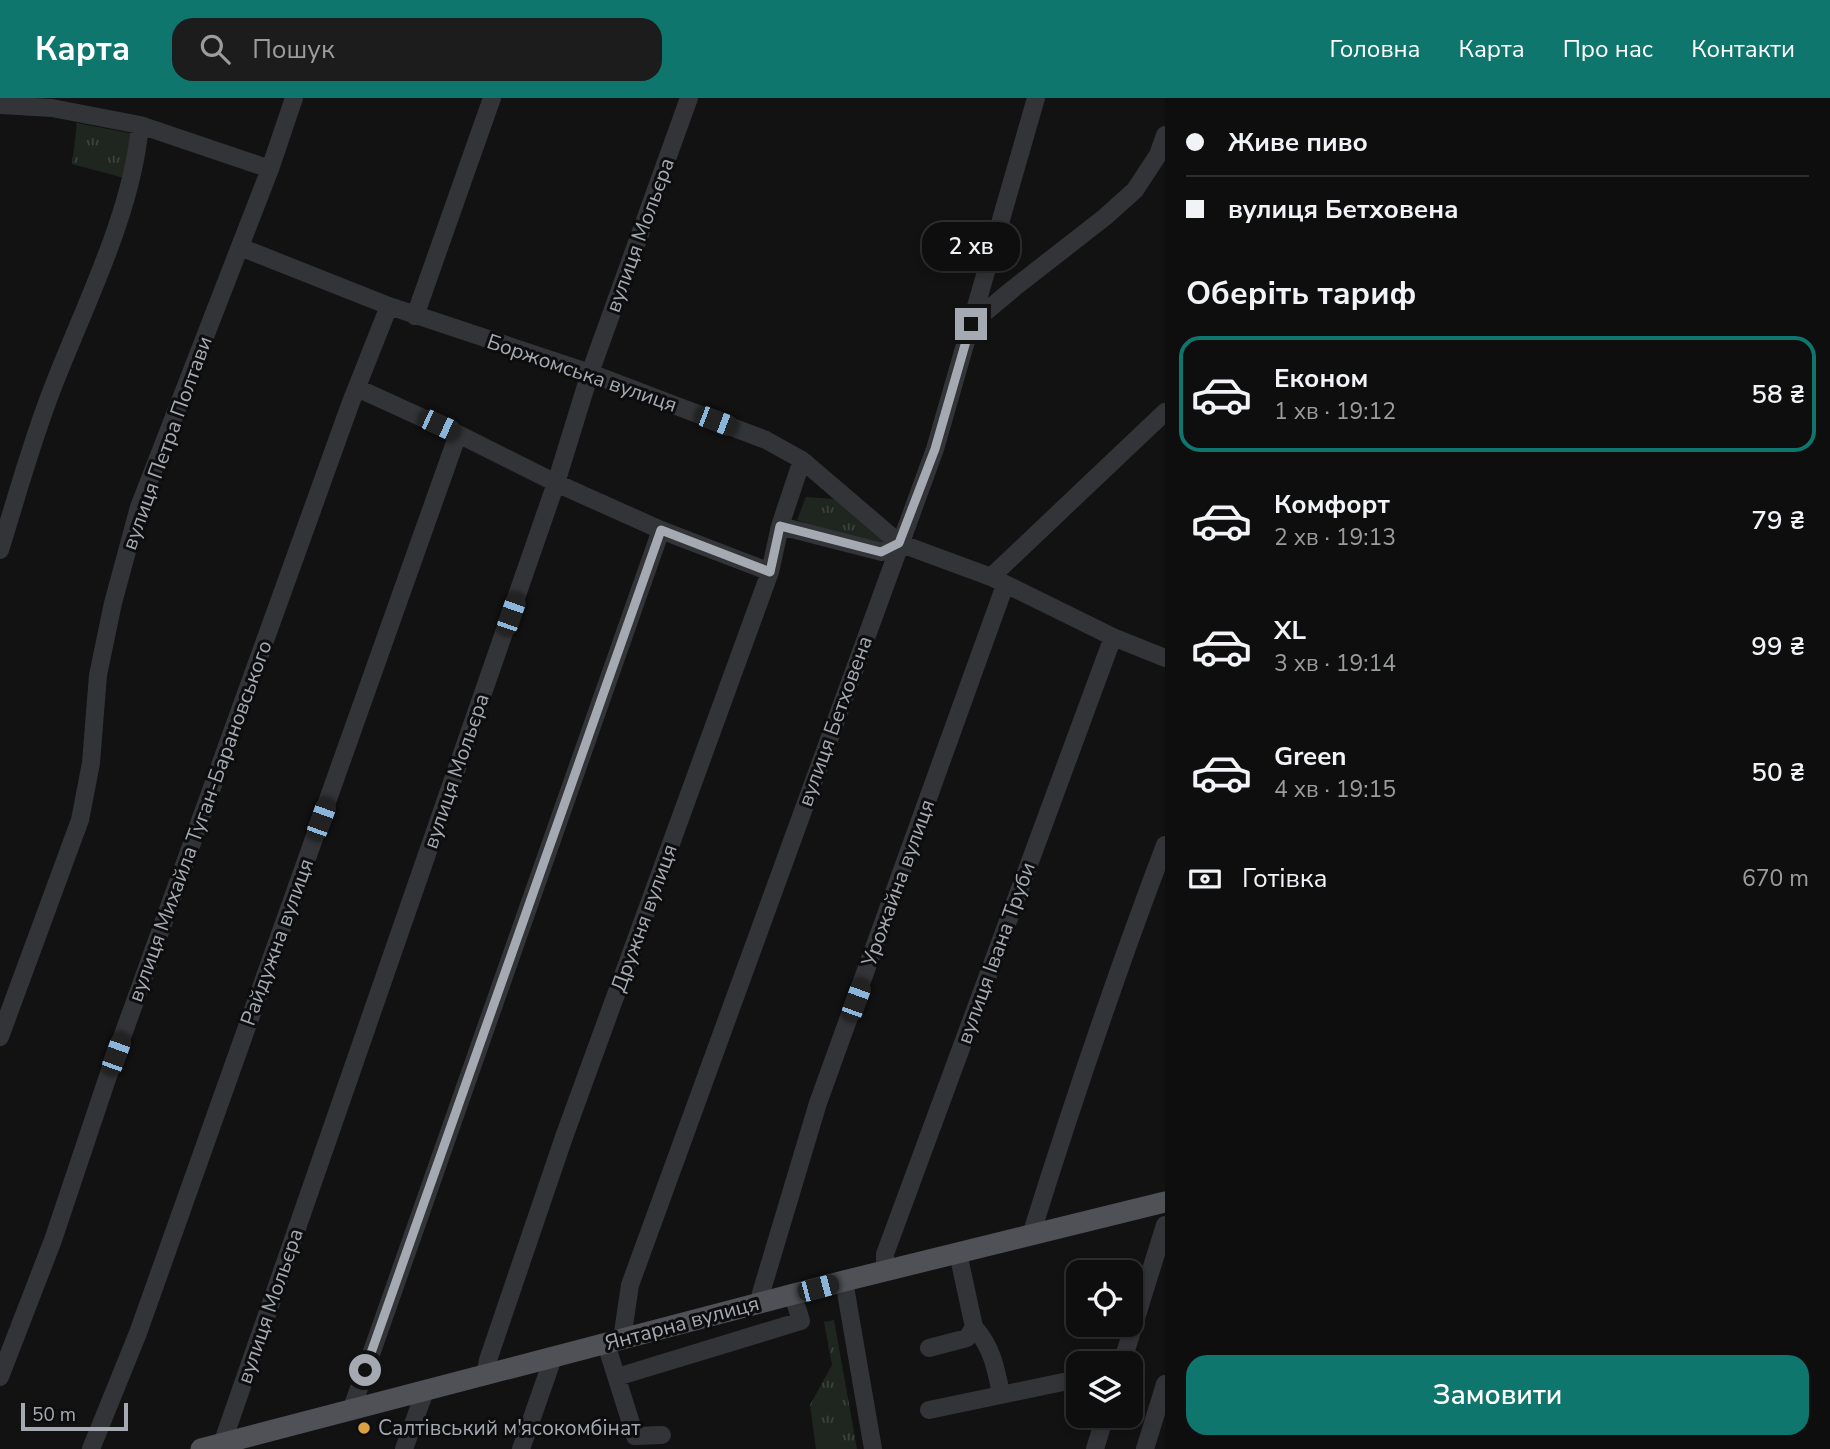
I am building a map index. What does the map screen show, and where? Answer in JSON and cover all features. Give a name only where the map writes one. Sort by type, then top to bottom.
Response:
[{"type":"main road","name":"Янтарна вулиця","points":[[201,1449],[844,1281],[1165,1202]]},
{"type":"street","name":"вулиця Петра Полтави","points":[[0,1037],[80,820],[92,763],[98,675],[113,603],[139,507],[270,169],[294,98]]},
{"type":"street","points":[[415,316],[492,98]]},
{"type":"street","name":"вулиця Мольєра","points":[[222,1444],[556,483],[590,373],[689,98]]},
{"type":"street","name":"вулиця Бетховена","points":[[614,1341],[630,1284],[935,449],[1036,98]]},
{"type":"street","points":[[0,105],[52,108],[140,125],[270,169]]},
{"type":"street","points":[[0,550],[51,391],[114,233],[137,154],[140,125]]},
{"type":"street","points":[[971,324],[1105,218],[1135,190],[1158,155],[1165,135]]},
{"type":"street","name":"Боржомська вулиця","points":[[240,247],[415,316],[590,373],[766,440],[802,460],[899,543]]},
{"type":"street","name":"вулиця Михайла Туган-Барановського","points":[[0,1377],[53,1240],[107,1079],[388,306]]},
{"type":"street","points":[[357,388],[661,530],[770,572]]},
{"type":"street","points":[[998,581],[1165,412]]},
{"type":"street","name":"Райдужна вулиця","points":[[91,1449],[142,1320],[458,434]]},
{"type":"street","name":"Дружня вулиця","points":[[485,1376],[488,1360],[564,1137],[770,572],[780,526],[802,460]]},
{"type":"street","points":[[780,526],[881,552],[899,543],[998,581],[1113,637],[1165,658]]},
{"type":"street","points":[[351,1411],[661,530]]},
{"type":"street","name":"Урожайна вулиця","points":[[761,1303],[761,1293],[818,1103],[998,581]]},
{"type":"street","name":"вулиця Івана Труби","points":[[886,1271],[886,1254],[1113,637]]},
{"type":"street","points":[[1031,1235],[1077,1086],[1165,845]]},
{"type":"street","points":[[1126,1351],[1165,1225]]},
{"type":"street","points":[[958,1253],[974,1327],[992,1353],[1001,1394]]},
{"type":"street","points":[[844,1281],[873,1449]]},
{"type":"street","points":[[617,1377],[801,1321],[793,1295]]},
{"type":"street","points":[[929,1348],[967,1338],[974,1327]]},
{"type":"street","points":[[614,1341],[617,1377],[633,1442],[662,1435]]},
{"type":"street","points":[[521,1449],[553,1358]]},
{"type":"street","points":[[929,1410],[1063,1382]]},
{"type":"street","points":[[1145,1449],[1165,1384]]},
{"type":"street","points":[[404,1449],[425,1391]]},
{"type":"street","points":[[1095,1449],[1101,1428]]},
{"type":"green space","points":[[77,123],[134,134],[124,178],[72,164]]},
{"type":"green space","points":[[806,497],[835,499],[883,538],[883,542],[877,548],[797,520]]},
{"type":"green space","points":[[834,1320],[857,1449],[816,1449],[810,1405],[832,1365],[824,1322]]},
{"type":"place","name":"Салтівський м'ясокомбінат","points":[[364,1428]]},
{"type":"route","points":[[365,1370],[661,530],[770,572],[780,526],[881,552],[899,543],[935,449],[971,324]]}]
